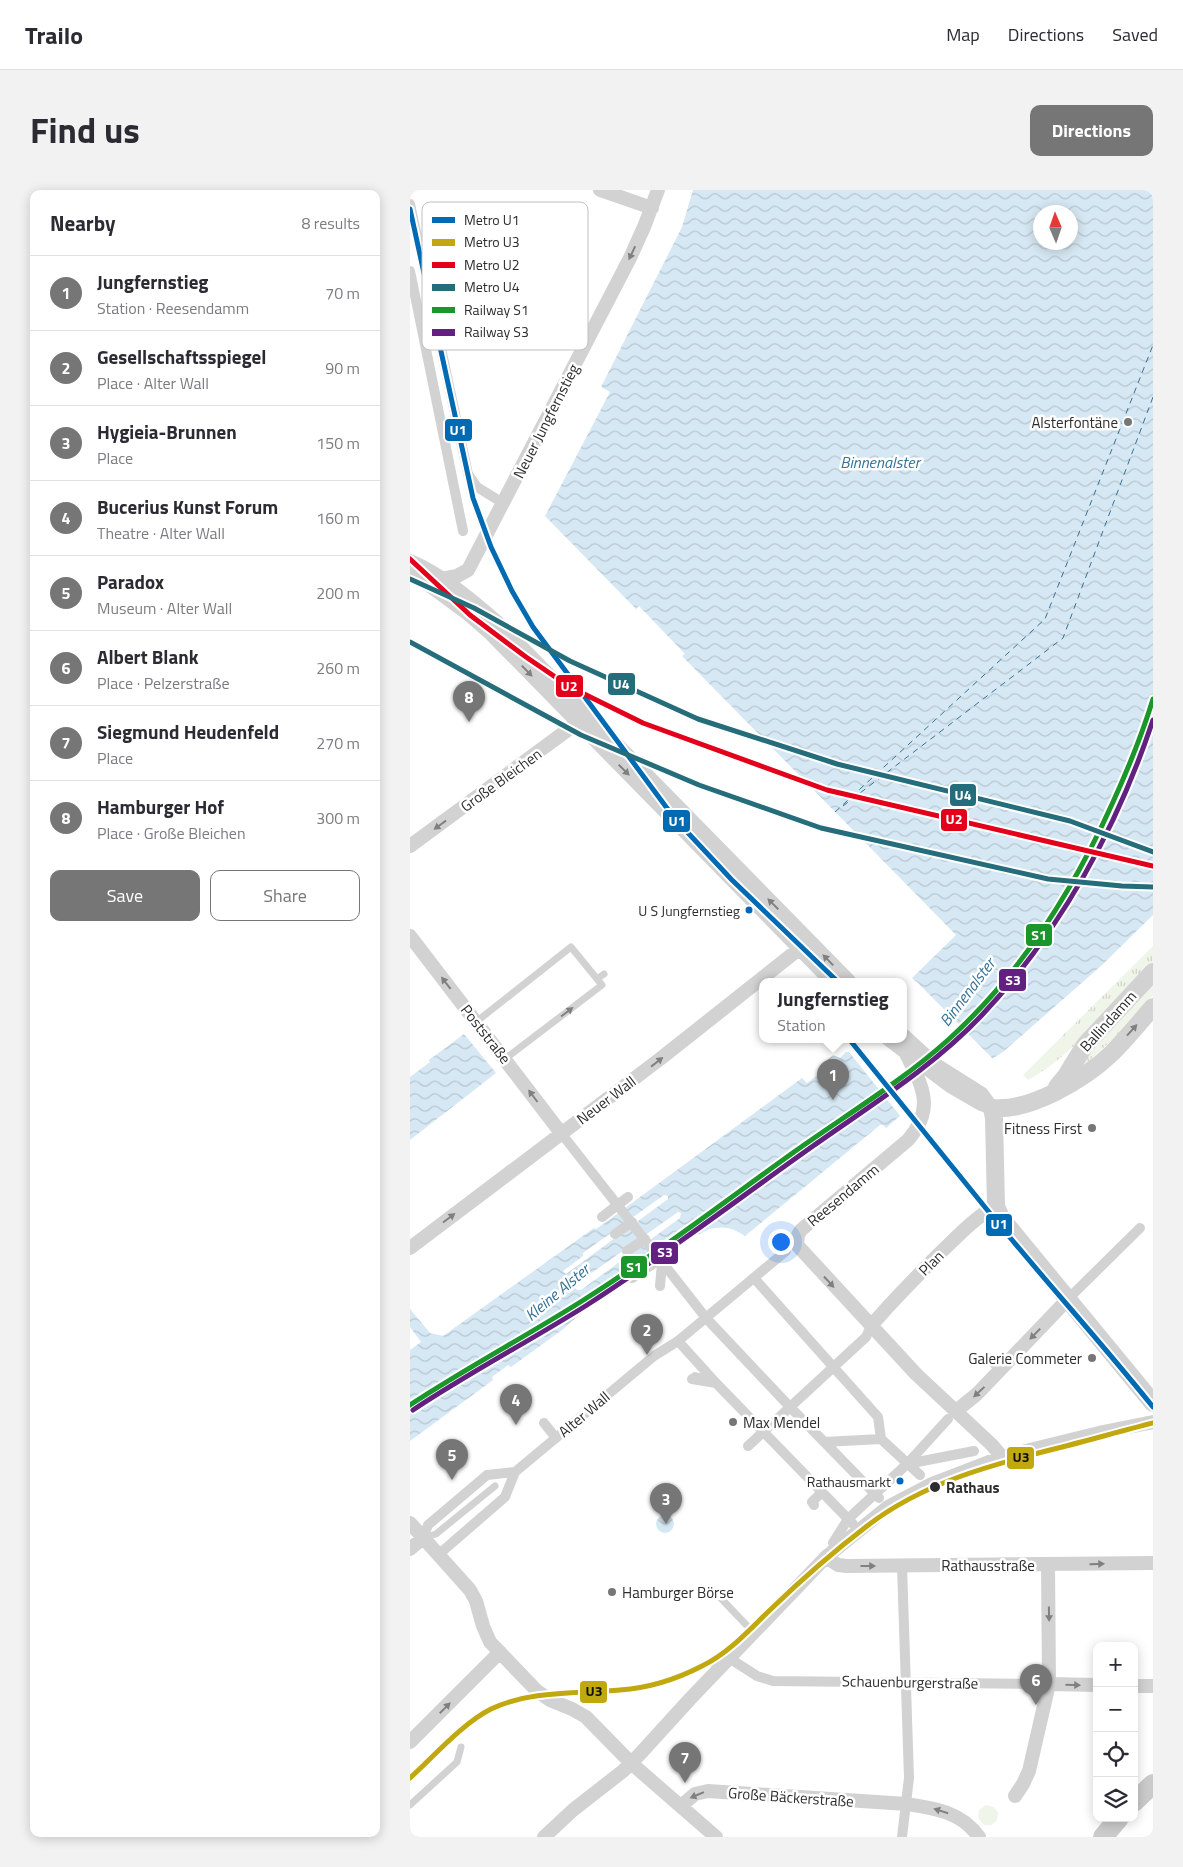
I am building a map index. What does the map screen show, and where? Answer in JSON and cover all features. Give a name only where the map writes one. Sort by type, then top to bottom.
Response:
[{"type":"main road","points":[[1138,1798],[1153,1784]]},
{"type":"main road","points":[[1103,1837],[1116,1822]]},
{"type":"street","points":[[600,190],[652,208]]},
{"type":"street","name":"Neuer Jungfernstieg","points":[[588,339],[630,258],[658,190]]},
{"type":"street","points":[[410,204],[422,262]]},
{"type":"street","points":[[410,271],[413,304],[422,345]]},
{"type":"street","points":[[423,350],[463,531]]},
{"type":"street","points":[[441,350],[468,474],[477,487],[503,503]]},
{"type":"street","name":"Neuer Jungfernstieg","points":[[441,579],[457,576],[468,570],[582,350]]},
{"type":"street","points":[[410,562],[427,568],[497,622],[846,978]]},
{"type":"street","points":[[410,562],[418,577],[485,628],[828,978]]},
{"type":"street","name":"Große Bleichen","points":[[410,846],[577,723],[594,721]]},
{"type":"street","name":"Poststraße","points":[[410,936],[561,1133]]},
{"type":"street","name":"Neuer Wall","points":[[762,978],[799,949]]},
{"type":"street","name":"Ballindamm","points":[[1047,1096],[1066,1076],[1085,1044],[1153,972]]},
{"type":"street","name":"Neuer Wall","points":[[410,1248],[561,1133],[577,1123],[759,981]]},
{"type":"street","name":"Ballindamm","points":[[993,1113],[1031,1103],[1072,1082],[1112,1054],[1153,1008]]},
{"type":"street","points":[[907,1039],[955,1083],[993,1113],[996,1206],[1001,1218],[1153,1403]]},
{"type":"street","points":[[893,1043],[955,1083]]},
{"type":"street","name":"Reesendamm","points":[[871,1326],[800,1251],[796,1240],[802,1230],[908,1140],[921,1122],[925,1102],[921,1084],[905,1052]]},
{"type":"street","points":[[561,1133],[706,1318],[877,1496]]},
{"type":"street","points":[[602,1217],[621,1208],[628,1197]]},
{"type":"street","name":"Plan","points":[[871,1326],[896,1297],[962,1231],[982,1214],[996,1206]]},
{"type":"street","points":[[614,1234],[632,1222]]},
{"type":"street","points":[[833,1543],[851,1521],[877,1496],[952,1415],[977,1394],[995,1366],[1068,1299],[1140,1228]]},
{"type":"street","points":[[627,1251],[645,1239]]},
{"type":"street","name":"Alter Wall","points":[[438,1555],[505,1497],[515,1472],[654,1356],[678,1342],[786,1251]]},
{"type":"street","points":[[632,1278],[660,1260]]},
{"type":"street","points":[[660,1260],[660,1286]]},
{"type":"street","points":[[754,1278],[878,1417],[881,1439],[920,1475]]},
{"type":"street","points":[[748,1446],[866,1337],[871,1326],[952,1415],[1002,1457]]},
{"type":"street","points":[[678,1342],[851,1521]]},
{"type":"street","points":[[694,1378],[716,1383]]},
{"type":"street","points":[[545,1836],[573,1810],[631,1763],[826,1557],[888,1507],[932,1484],[1002,1457],[1103,1432],[1153,1422]]},
{"type":"street","points":[[544,1423],[556,1438]]},
{"type":"street","points":[[824,1442],[881,1439]]},
{"type":"street","points":[[907,1464],[974,1451]]},
{"type":"street","points":[[410,1549],[423,1538],[428,1525],[487,1475],[515,1472]]},
{"type":"street","points":[[814,1505],[812,1502],[822,1492]]},
{"type":"street","points":[[410,1523],[470,1590],[476,1601],[484,1632],[490,1642],[541,1695],[586,1717],[631,1763],[716,1837]]},
{"type":"street","name":"Rathausstraße","points":[[826,1557],[838,1565],[847,1566],[1153,1563]]},
{"type":"street","points":[[1015,1796],[1029,1771],[1049,1684],[1048,1565]]},
{"type":"street","points":[[902,1566],[909,1778],[907,1804],[902,1822],[902,1837]]},
{"type":"street","points":[[410,1742],[500,1652]]},
{"type":"street","name":"Schauenburgerstraße","points":[[729,1658],[757,1676],[773,1681],[1093,1685]]},
{"type":"street","points":[[1138,1686],[1153,1686]]},
{"type":"street","name":"Große Bäckerstraße","points":[[681,1806],[695,1794],[708,1791],[907,1804],[942,1810],[956,1816],[975,1832]]},
{"type":"lane","points":[[476,1022],[571,948],[598,979],[602,985],[505,1059]]},
{"type":"lane","points":[[598,979],[604,974]]},
{"type":"lane","points":[[423,1538],[436,1534],[495,1486]]},
{"type":"lane","points":[[713,1590],[754,1633]]},
{"type":"lane","points":[[410,1805],[457,1762],[461,1747]]},
{"type":"green space","points":[[1153,946],[1153,962],[1110,1010],[1061,1057],[1045,1070],[1028,1080],[1023,1075]]},
{"type":"green space","points":[[1153,981],[1153,995],[1114,1038],[1080,1069],[1085,1056]]},
{"type":"green space","points":[[986,1805],[994,1807],[998,1813],[997,1820],[992,1825],[984,1825],[978,1818],[979,1810]]},
{"type":"water","name":"Binnenalster","points":[[693,190],[1153,190],[1153,915],[1101,966],[1003,1052],[900,1116],[886,1128],[880,1125],[745,1236],[727,1228],[710,1229],[698,1235],[692,1229],[600,1297],[562,1330],[511,1367],[508,1365],[492,1377],[493,1380],[410,1441],[410,1350],[421,1342],[410,1327],[410,1309],[430,1333],[443,1336],[594,1228],[596,1229],[606,1222],[802,1078],[807,1083],[831,1065],[827,1060],[833,1055],[840,1058],[846,1052],[887,1043],[907,1043],[907,1024],[918,984],[912,978],[956,935],[682,656],[685,654],[639,606],[636,609],[545,516],[610,392],[601,387],[682,227]],"holes":[[[664,1195],[668,1196],[668,1199],[566,1274],[563,1271],[583,1256],[583,1253]],[[678,1212],[681,1213],[680,1218],[581,1290],[575,1288],[576,1284]]]},
{"type":"water","points":[[464,1034],[496,1073],[410,1140],[410,1077]]},
{"type":"water","points":[[665,1515],[671,1518],[674,1524],[671,1530],[665,1533],[659,1530],[656,1524],[659,1518]]},
{"type":"pier","points":[[916,981],[993,1059],[901,1117],[849,1052],[857,1043],[907,1043],[907,991]]},
{"type":"ferry route","points":[[835,812],[1045,619],[1153,345]]},
{"type":"ferry route","points":[[843,806],[1063,638],[1153,397]]},
{"type":"metro line","name":"U1","points":[[410,209],[422,264]]},
{"type":"metro line","name":"U1","points":[[441,350],[473,498],[491,547],[512,591],[533,627],[675,819],[732,880],[834,978]]},
{"type":"metro line","name":"U2","points":[[410,559],[470,615],[526,657],[570,687],[643,723],[827,790],[1153,866]]},
{"type":"metro line","name":"U4","points":[[410,579],[474,608],[570,661],[698,719],[837,764],[1070,821],[1153,852]]},
{"type":"metro line","name":"U4","points":[[410,642],[581,735],[699,785],[821,828],[1048,879],[1153,887]]},
{"type":"metro line","name":"U1","points":[[852,1043],[1001,1227],[1153,1407]]},
{"type":"metro line","name":"U3","points":[[410,1778],[449,1740],[480,1715],[506,1703],[538,1696],[620,1690],[652,1685],[672,1679],[712,1661],[738,1641],[805,1577],[854,1536],[888,1511],[934,1487],[1007,1461],[1153,1423]]},
{"type":"rail line","name":"S1","points":[[410,1405],[561,1314],[636,1265],[892,1084],[948,1040],[999,987],[1022,959],[1062,899],[1081,867],[1113,802],[1153,699]]},
{"type":"rail line","name":"S3","points":[[413,1410],[587,1305],[645,1267],[901,1085],[963,1034],[1010,983],[1037,949],[1061,914],[1104,839],[1139,760],[1153,720]]},
{"type":"place","name":"Alsterfontäne","points":[[1128,422]]},
{"type":"place","name":"Hamburger Hof","points":[[469,722]]},
{"type":"place","name":"U S Jungfernstieg","points":[[749,910]]},
{"type":"place","name":"Jungfernstieg","points":[[833,1100]]},
{"type":"place","name":"Fitness First","points":[[1092,1128]]},
{"type":"place","name":"Gesellschaftsspiegel","points":[[647,1355]]},
{"type":"place","name":"Galerie Commeter","points":[[1092,1358]]},
{"type":"place","name":"Max Mendel","points":[[733,1422]]},
{"type":"place","name":"Bucerius Kunst Forum","points":[[516,1425]]},
{"type":"place","name":"Paradox","points":[[452,1480]]},
{"type":"place","name":"Rathausmarkt","points":[[900,1481]]},
{"type":"place","name":"Rathaus","points":[[935,1487]]},
{"type":"place","name":"Hygieia-Brunnen","points":[[666,1524]]},
{"type":"place","name":"Hamburger Börse","points":[[612,1592]]},
{"type":"place","name":"Albert Blank","points":[[1036,1705]]},
{"type":"place","name":"Siegmund Heudenfeld","points":[[685,1783]]},
{"type":"water label","name":"Kleine Alster","points":[[557,1292]]}]
